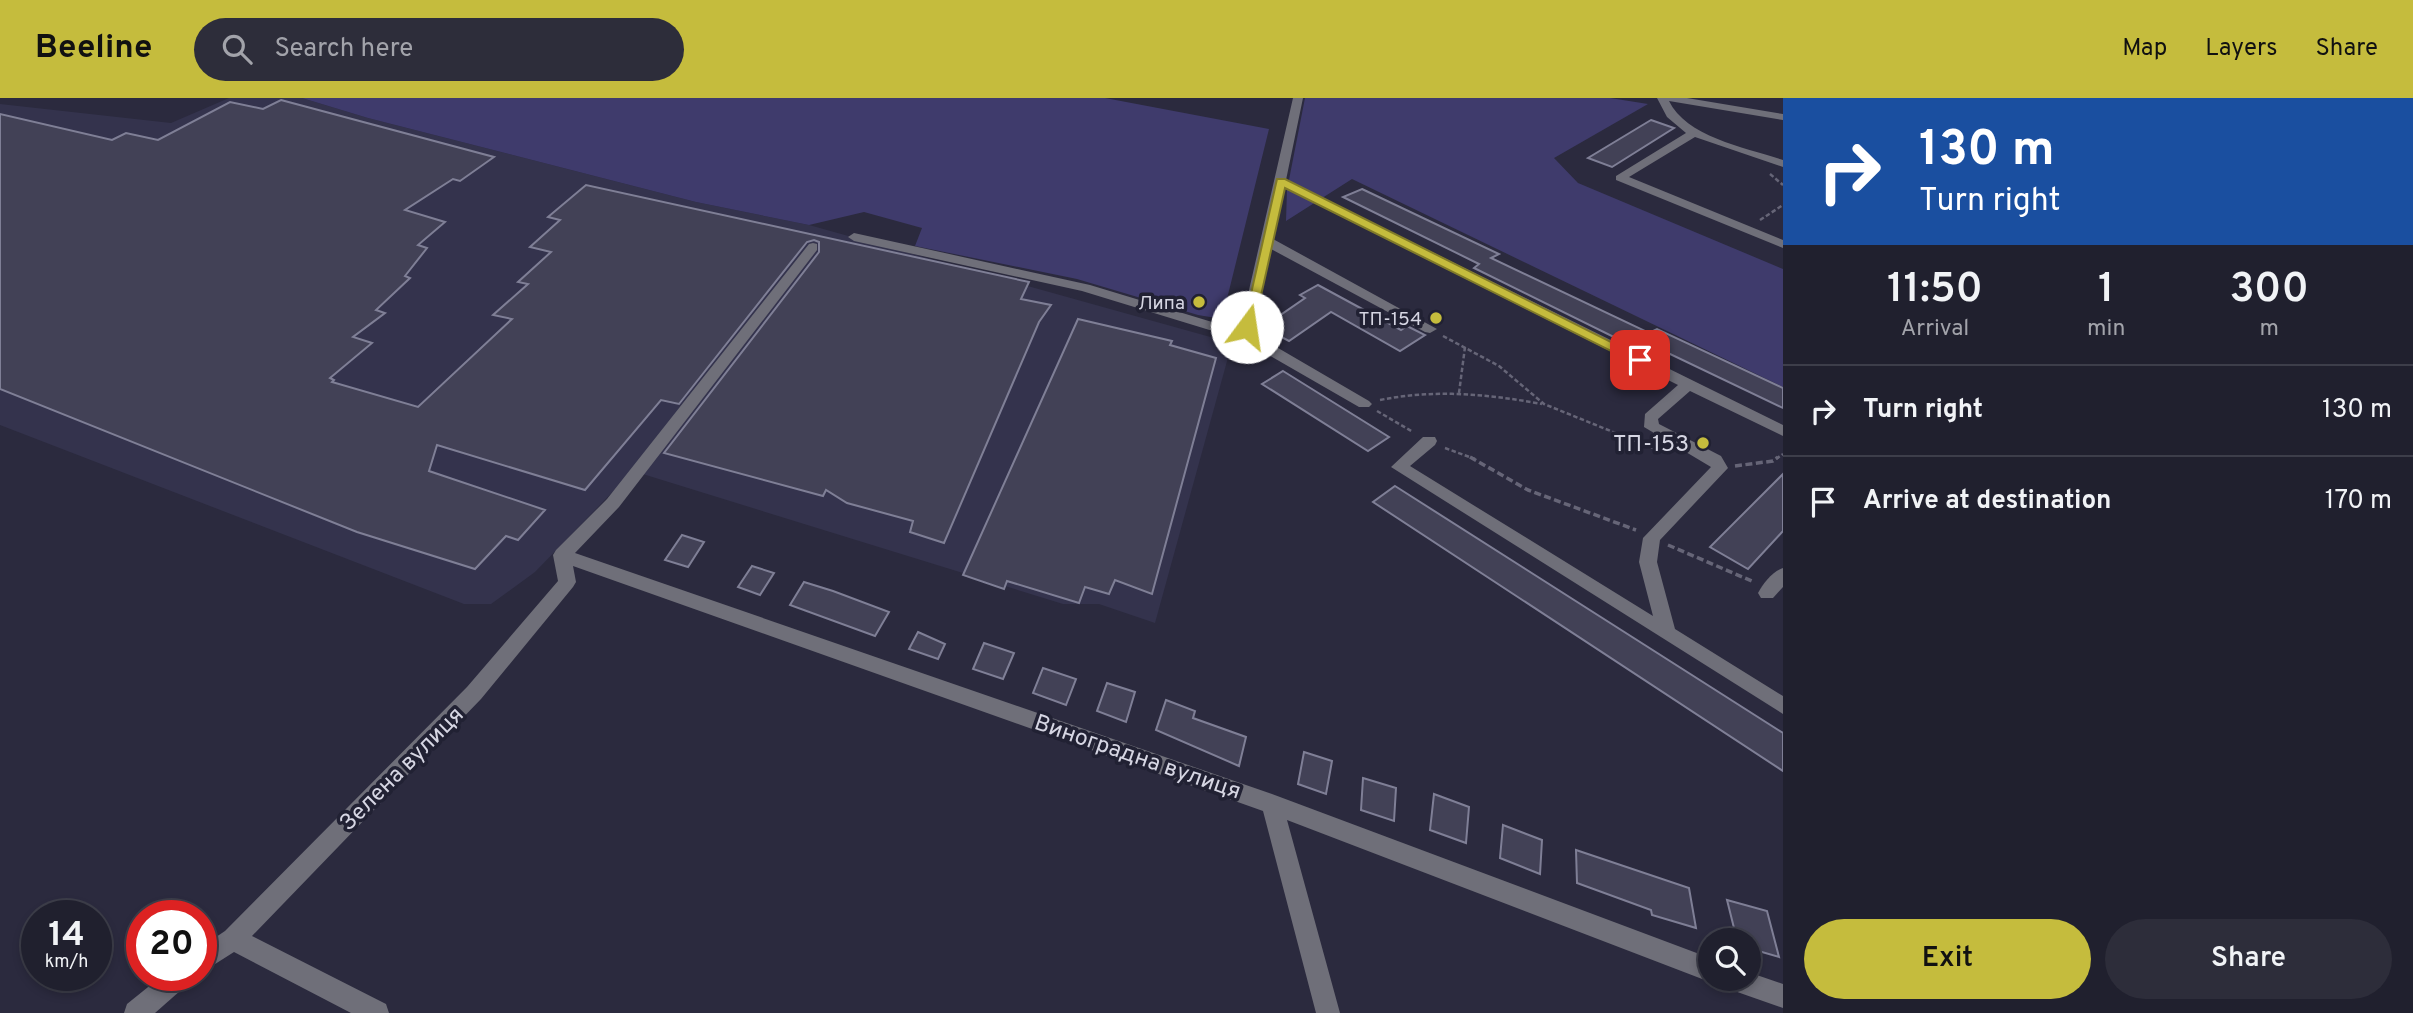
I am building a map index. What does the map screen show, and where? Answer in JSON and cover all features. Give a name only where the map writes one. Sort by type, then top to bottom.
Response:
[{"type":"street","points":[[1238,331],[1247,327],[1298,98]]},
{"type":"street","points":[[1662,98],[1668,113],[1694,133],[1783,164]]},
{"type":"street","points":[[1668,98],[1783,117]]},
{"type":"street","points":[[1694,133],[1620,178],[1783,244]]},
{"type":"street","points":[[1281,182],[1783,431]]},
{"type":"street","points":[[854,237],[1085,288],[1221,329],[1238,331],[1364,404]]},
{"type":"street","points":[[1268,242],[1430,329]]},
{"type":"street","points":[[562,555],[613,503],[813,247]]},
{"type":"street","points":[[1667,634],[1648,562],[1652,538],[1720,468],[1715,460],[1652,427],[1650,418],[1688,384]]},
{"type":"street","points":[[1429,441],[1399,467],[1783,706]]},
{"type":"street","name":"Виноградна вулиця","points":[[562,555],[1272,804],[1698,965]]},
{"type":"street","name":"Зелена вулиця","points":[[217,950],[233,939],[474,693],[567,582],[562,555]]},
{"type":"street","points":[[1769,591],[1783,575]]},
{"type":"street","points":[[1272,804],[1328,1013]]},
{"type":"street","points":[[233,939],[377,1013]]},
{"type":"street","points":[[1761,988],[1783,996]]},
{"type":"street","points":[[136,1013],[162,991]]},
{"type":"path","points":[[1746,229],[1783,205]]},
{"type":"path","points":[[1430,329],[1499,366],[1544,404]]},
{"type":"path","points":[[1459,393],[1465,348]]},
{"type":"path","points":[[1364,404],[1412,392],[1459,393],[1544,404],[1670,455]]},
{"type":"path","points":[[1364,404],[1429,441],[1483,462],[1528,490],[1560,504],[1615,520],[1769,591]]},
{"type":"path","points":[[1720,468],[1773,461],[1783,454]]},
{"type":"shaded area","points":[[229,98],[302,98],[368,118],[696,202],[809,225],[1232,343],[1155,623],[1099,604],[1063,604],[633,471],[535,572],[491,604],[464,604],[0,425],[0,104],[171,123]]},
{"type":"shaded area","points":[[302,98],[1105,98],[1269,129],[1222,319],[1198,315],[1077,279],[915,246],[922,228],[864,212],[809,225],[696,202],[368,118]]},
{"type":"shaded area","points":[[1305,98],[1610,98],[1648,104],[1554,158],[1578,183],[1783,269],[1783,387],[1352,179],[1286,221],[1287,190]]},
{"type":"building","points":[[281,100],[494,157],[460,181],[453,179],[405,210],[445,222],[418,245],[427,248],[405,276],[410,278],[376,310],[385,313],[353,337],[372,343],[330,378],[334,380],[332,382],[418,407],[512,319],[493,315],[528,284],[518,282],[551,252],[530,247],[560,220],[548,217],[586,185],[1029,282],[1021,299],[1051,305],[1039,322],[944,543],[910,532],[913,521],[847,503],[826,490],[823,496],[664,453],[819,252],[819,242],[814,240],[807,242],[679,404],[661,400],[585,490],[437,445],[429,471],[545,510],[518,540],[506,536],[475,569],[357,532],[0,389],[0,114],[112,140],[126,133],[158,140],[230,102],[263,109]]},
{"type":"building","points":[[1651,120],[1674,128],[1612,167],[1588,158]]},
{"type":"building","points":[[1362,189],[1499,254],[1491,258],[1649,333],[1657,329],[1783,388],[1783,408],[1643,341],[1636,348],[1474,268],[1479,264],[1343,197]]},
{"type":"building","points":[[1318,285],[1401,330],[1407,326],[1425,335],[1400,351],[1331,312],[1289,341],[1263,327],[1305,298],[1300,295]]},
{"type":"building","points":[[1078,319],[1172,341],[1170,345],[1216,358],[1152,594],[1115,580],[1109,594],[1085,587],[1079,603],[1007,581],[1004,589],[963,575]]},
{"type":"building","points":[[1283,371],[1389,437],[1368,451],[1262,384]]},
{"type":"building","points":[[1783,474],[1783,531],[1748,569],[1710,547]]},
{"type":"building","points":[[1395,486],[1783,733],[1783,771],[1373,502]]},
{"type":"building","points":[[682,535],[704,542],[688,567],[665,560]]},
{"type":"building","points":[[752,566],[774,573],[760,595],[738,587]]},
{"type":"building","points":[[804,582],[889,612],[875,636],[790,605]]},
{"type":"building","points":[[918,632],[945,644],[938,659],[909,649]]},
{"type":"building","points":[[984,643],[1014,653],[1003,679],[973,669]]},
{"type":"building","points":[[1043,668],[1076,679],[1066,705],[1033,693]]},
{"type":"building","points":[[1107,683],[1135,692],[1126,722],[1097,711]]},
{"type":"building","points":[[1166,700],[1195,711],[1193,718],[1246,737],[1239,766],[1156,730]]},
{"type":"building","points":[[1304,752],[1332,761],[1326,794],[1298,784]]},
{"type":"building","points":[[1363,778],[1396,788],[1394,821],[1361,810]]},
{"type":"building","points":[[1434,794],[1469,807],[1466,843],[1430,830]]},
{"type":"building","points":[[1503,825],[1542,840],[1540,874],[1500,858]]},
{"type":"building","points":[[1576,850],[1689,888],[1696,928],[1652,915],[1651,910],[1577,883]]},
{"type":"building","points":[[1727,900],[1767,911],[1779,957],[1761,952],[1761,928],[1734,928]]},
{"type":"place","name":"Липа","points":[[1199,302]]},
{"type":"place","name":"ТП-154","points":[[1436,318]]},
{"type":"place","name":"ТП-153","points":[[1703,443]]},
{"type":"route","points":[[1247,327],[1281,182],[1640,360]]}]
